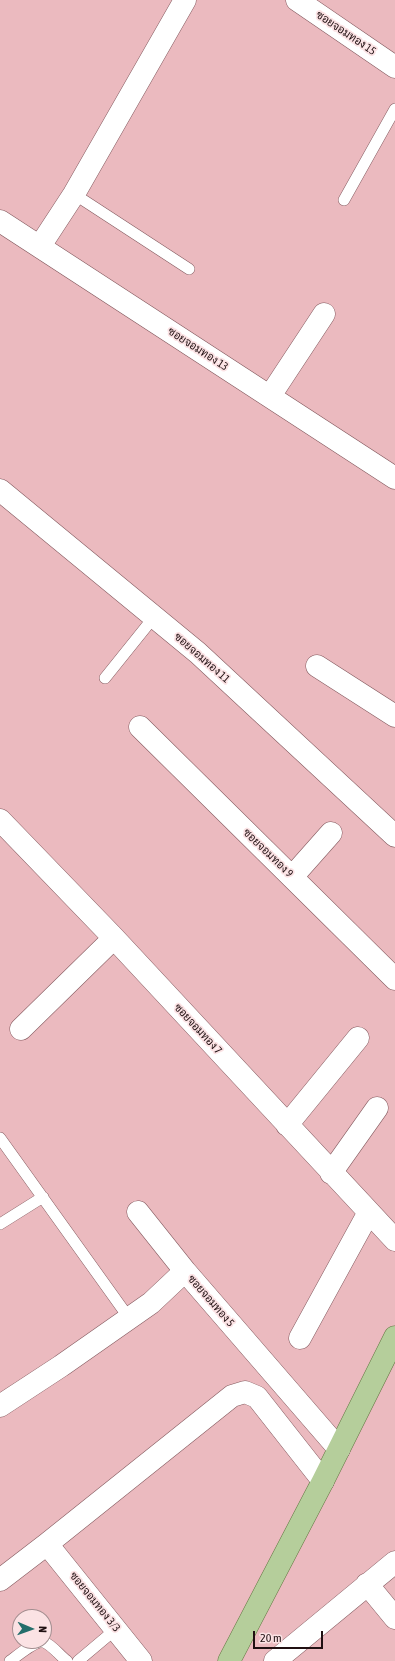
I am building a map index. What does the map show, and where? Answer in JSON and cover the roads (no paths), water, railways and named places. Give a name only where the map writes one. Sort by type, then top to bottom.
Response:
[{"type":"main road","points":[[229,1661],[323,1481],[395,1337]]},
{"type":"street","points":[[40,246],[74,194],[186,0]]},
{"type":"street","name":"ซอยจอมทอง 15","points":[[297,0],[395,67]]},
{"type":"street","name":"ซอยจอมทอง 13","points":[[0,221],[395,478]]},
{"type":"street","points":[[270,396],[324,314]]},
{"type":"street","name":"ซอยจอมทอง 11","points":[[0,490],[221,674],[395,836]]},
{"type":"street","points":[[317,666],[395,716]]},
{"type":"street","name":"ซอยจอมทอง 9","points":[[140,727],[395,980]]},
{"type":"street","name":"ซอยจอมทอง 7","points":[[0,820],[114,938],[395,1240]]},
{"type":"street","points":[[292,877],[331,833]]},
{"type":"street","points":[[21,1029],[114,938]]},
{"type":"street","points":[[287,1125],[358,1038]]},
{"type":"street","points":[[332,1173],[377,1108]]},
{"type":"street","points":[[138,1212],[185,1271]]},
{"type":"street","points":[[300,1338],[369,1212]]},
{"type":"street","name":"ซอยจอมทอง 5","points":[[0,1406],[152,1303],[185,1271],[339,1449]]},
{"type":"street","points":[[0,1580],[232,1396],[245,1392],[256,1397],[323,1481]]},
{"type":"street","name":"ซอยจอมทอง 3/3","points":[[47,1544],[141,1661]]},
{"type":"street","points":[[275,1661],[395,1562]]},
{"type":"street","points":[[367,1584],[395,1618]]},
{"type":"lane","points":[[344,200],[395,109]]},
{"type":"lane","points":[[74,194],[190,269]]},
{"type":"lane","points":[[105,678],[154,617]]},
{"type":"lane","points":[[0,1138],[129,1318]]},
{"type":"lane","points":[[0,1224],[42,1197]]},
{"type":"lane","points":[[78,1661],[116,1630]]},
{"type":"lane","points":[[10,1661],[40,1642],[45,1642],[67,1661]]}]
